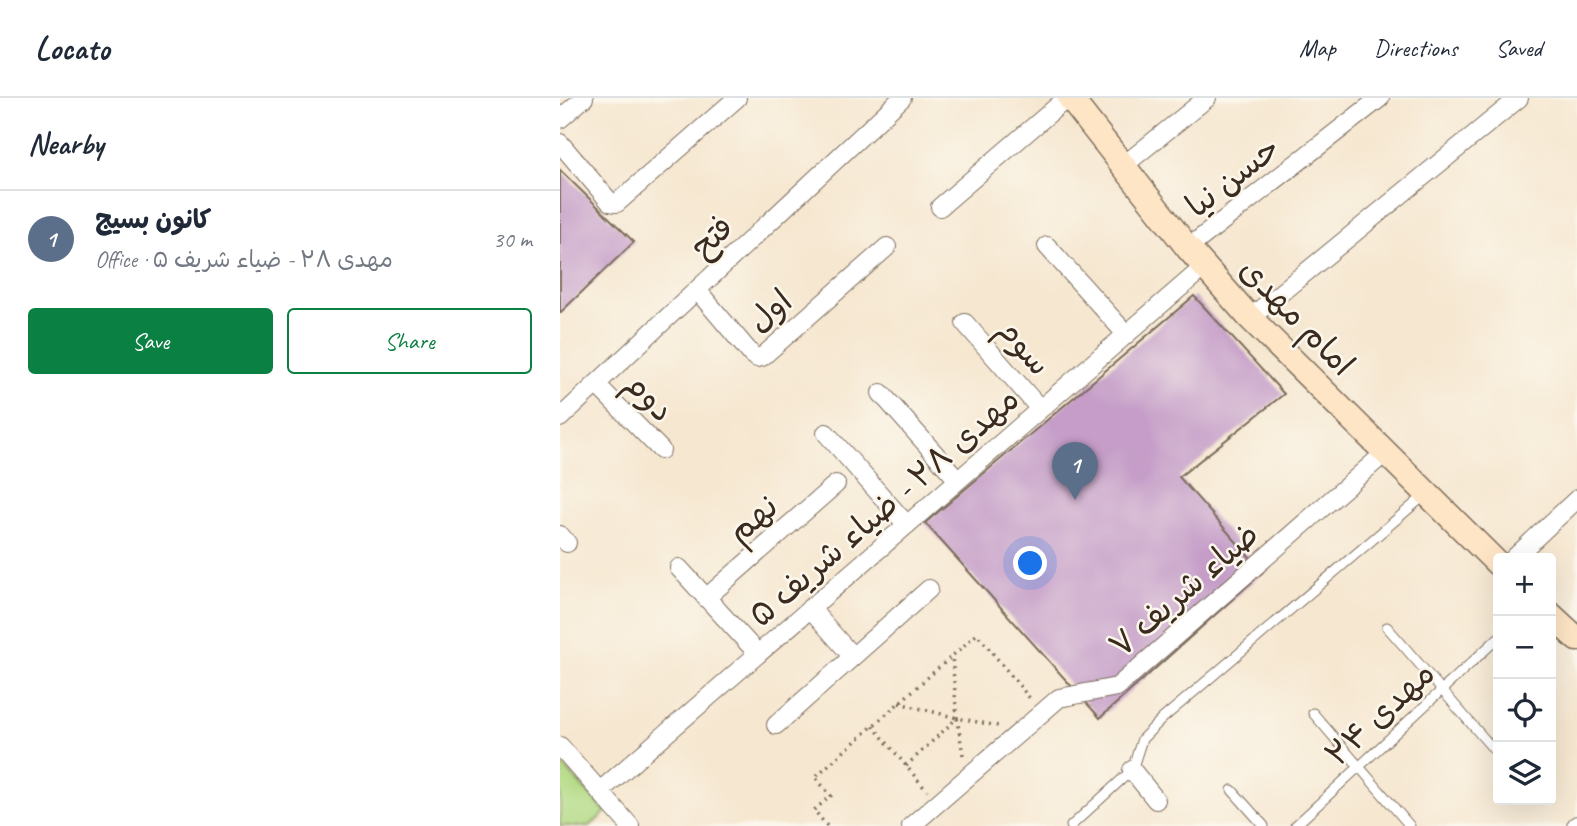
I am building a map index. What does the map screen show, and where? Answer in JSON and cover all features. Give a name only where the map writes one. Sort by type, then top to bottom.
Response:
[{"type":"main road","name":"امام مهدی","points":[[1069,98],[1196,258],[1250,318],[1493,559]]},
{"type":"main road","points":[[1552,616],[1577,639]]},
{"type":"street","points":[[560,119],[584,98]]},
{"type":"street","points":[[560,143],[610,202],[617,203],[737,98]]},
{"type":"street","name":"فتح","points":[[560,418],[902,98]]},
{"type":"street","points":[[940,207],[1069,98]]},
{"type":"street","points":[[1123,166],[1207,98]]},
{"type":"street","name":"حسن نیا","points":[[1196,258],[1380,98]]},
{"type":"street","points":[[1250,318],[1519,98]]},
{"type":"street","points":[[1047,246],[1126,334]]},
{"type":"street","name":"اول","points":[[696,290],[752,355],[762,357],[887,247]]},
{"type":"street","name":"مهدی ۲۸ - ضیاء شریف ۵","points":[[600,791],[1126,334],[1196,258]]},
{"type":"street","name":"سوم","points":[[965,323],[1040,409]]},
{"type":"street","name":"دوم","points":[[596,384],[662,450]]},
{"type":"street","points":[[881,393],[958,480]]},
{"type":"street","points":[[826,433],[907,525]]},
{"type":"street","name":"ضیاء شریف ۷","points":[[911,826],[1059,698],[1117,687],[1386,452]]},
{"type":"street","name":"نهم","points":[[706,598],[836,484]]},
{"type":"street","points":[[1519,553],[1577,499]]},
{"type":"street","points":[[679,568],[758,654]]},
{"type":"street","points":[[776,725],[929,589]]},
{"type":"street","points":[[810,608],[852,656]]},
{"type":"street","points":[[560,746],[630,826]]},
{"type":"street","points":[[1132,770],[1156,800]]},
{"type":"lane","points":[[1071,826],[1132,770],[1142,739],[1162,719],[1427,494]]},
{"type":"lane","points":[[1387,627],[1493,749]]},
{"type":"lane","name":"مهدی ۲۴","points":[[1295,826],[1493,643]]},
{"type":"lane","points":[[1313,713],[1410,826]]},
{"type":"lane","points":[[1232,790],[1264,826]]},
{"type":"path","points":[[827,826],[814,810],[831,796],[815,777],[977,634],[1042,713]]},
{"type":"path","points":[[952,656],[957,718],[967,778]]},
{"type":"path","points":[[899,703],[957,718],[1022,730]]},
{"type":"path","points":[[906,766],[957,718]]},
{"type":"path","points":[[873,726],[938,803]]},
{"type":"green space","points":[[560,762],[606,812],[590,826],[560,826]]},
{"type":"building","points":[[560,170],[634,242],[560,313]]},
{"type":"building","points":[[1194,296],[1284,394],[1179,477],[1263,572],[1100,718],[925,523]]},
{"type":"place","name":"کانون بسیج","points":[[1075,500]]}]
